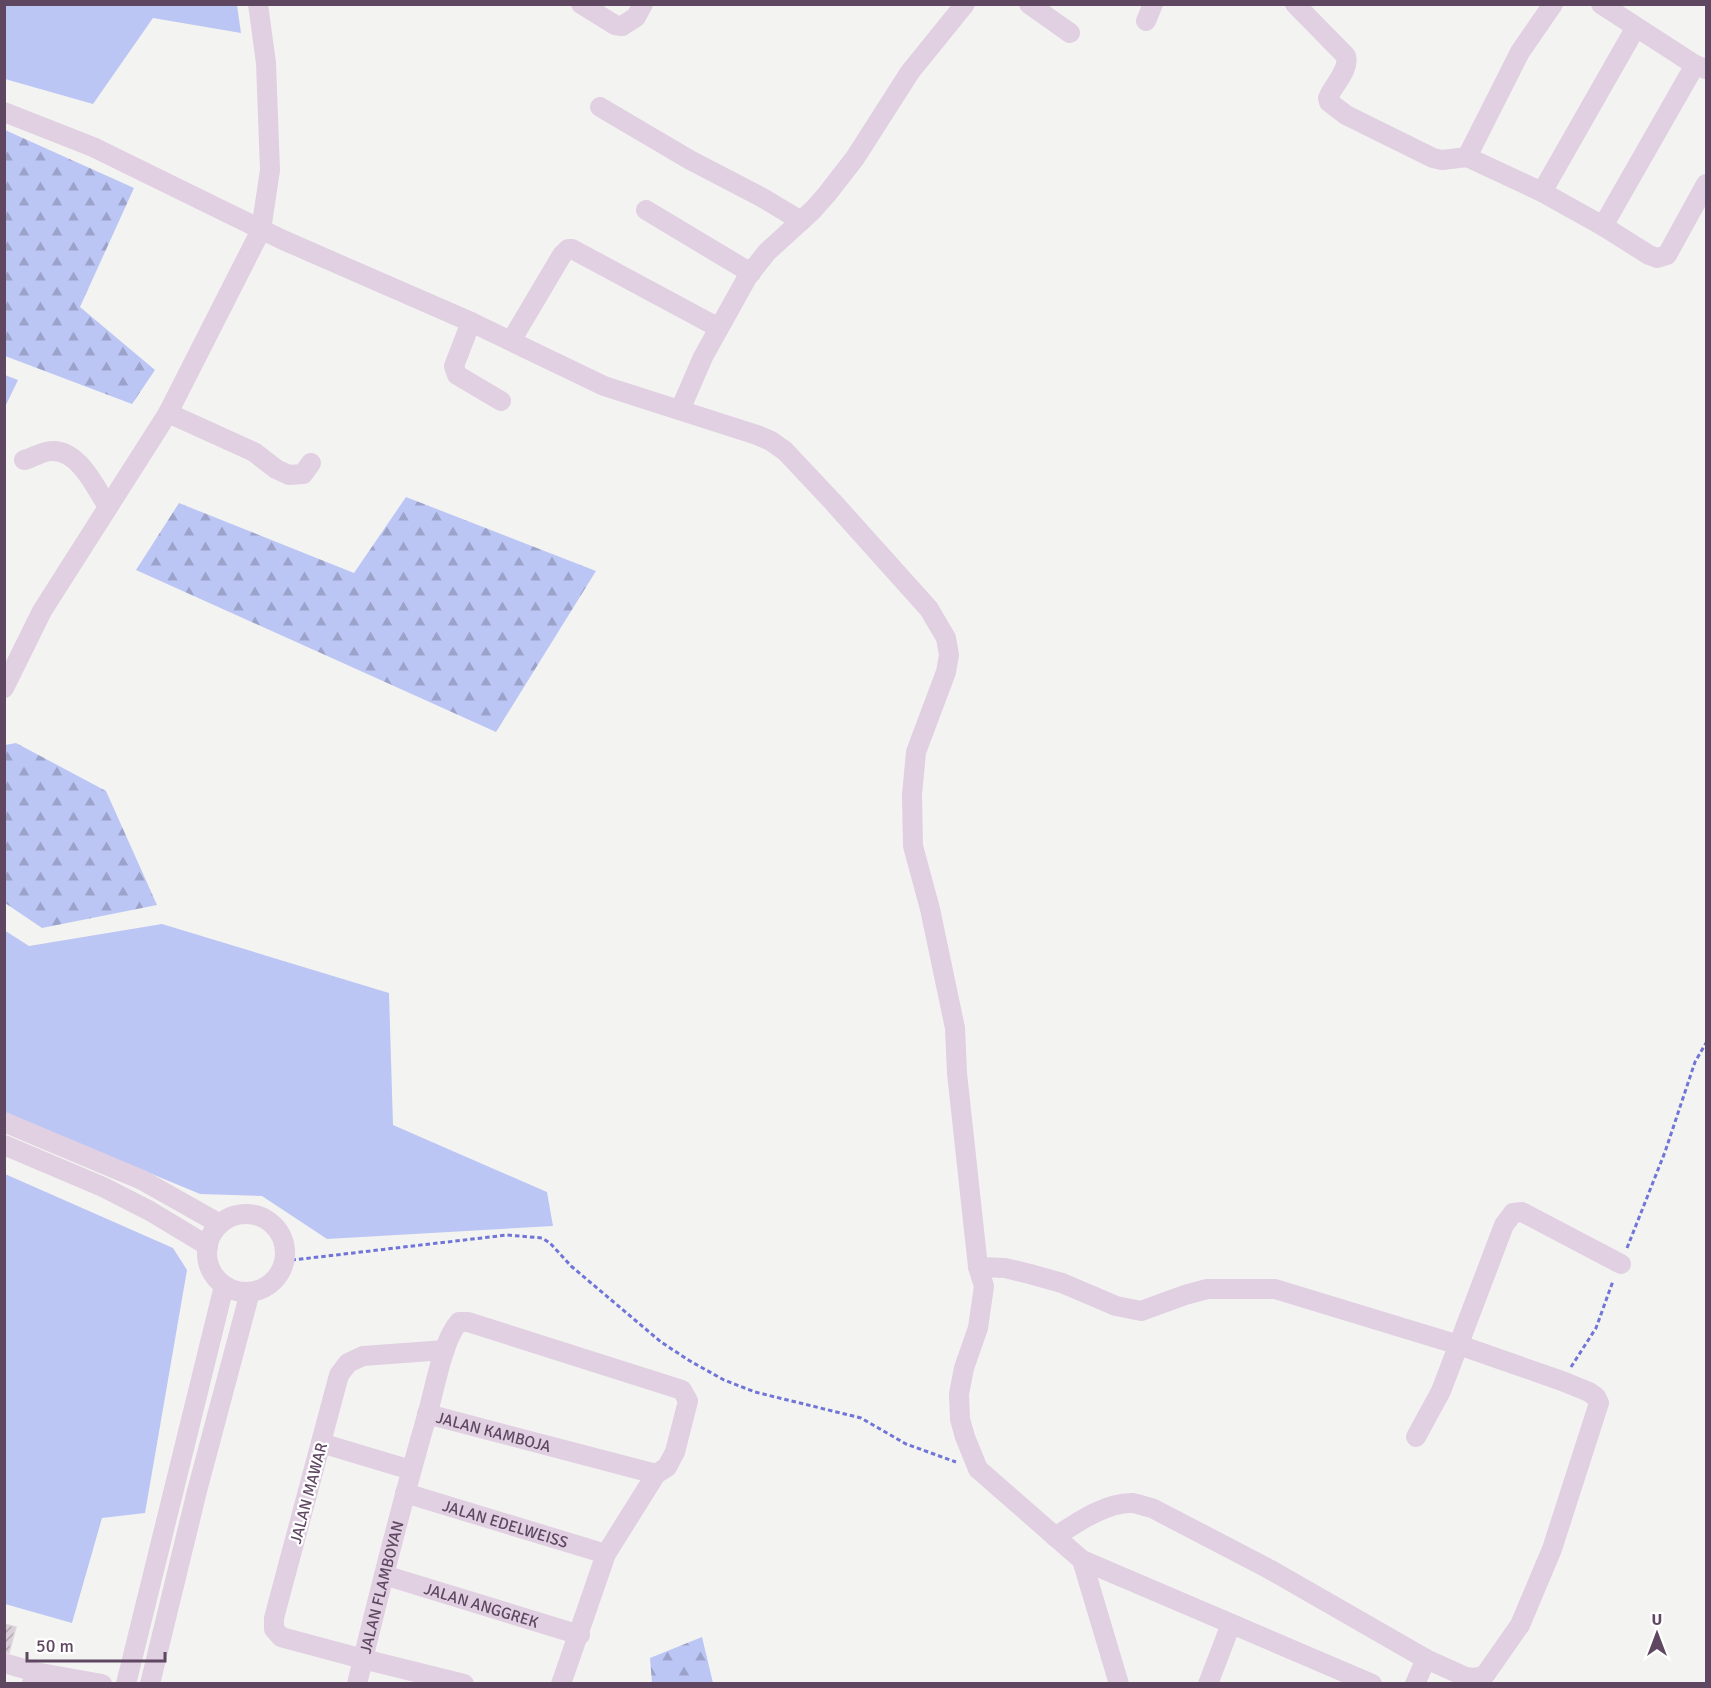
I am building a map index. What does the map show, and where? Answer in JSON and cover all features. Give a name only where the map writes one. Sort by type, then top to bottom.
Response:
[{"type":"street","points":[[4,688],[42,611],[168,413],[261,230],[270,170],[266,63],[258,4]]},
{"type":"street","points":[[581,4],[615,25],[622,26],[636,17],[643,4]]},
{"type":"street","points":[[680,410],[703,357],[751,273],[767,252],[826,194],[855,158],[910,72],[965,4]]},
{"type":"street","points":[[1029,4],[1070,33]]},
{"type":"street","points":[[1295,4],[1346,56],[1348,62],[1330,94],[1329,102],[1346,115],[1433,158],[1442,160],[1467,157],[1542,192],[1653,257],[1662,258],[1670,252],[1707,184]]},
{"type":"street","points":[[1467,157],[1520,52],[1553,4]]},
{"type":"street","points":[[1601,4],[1701,67],[1603,226]]},
{"type":"street","points":[[1542,192],[1636,27]]},
{"type":"street","points":[[600,107],[801,221]]},
{"type":"street","points":[[4,112],[93,147],[261,230],[471,322],[604,386],[771,441],[784,451],[929,609],[946,638],[949,655],[946,672],[916,752],[912,795],[913,846],[930,909],[955,1028],[957,1073],[978,1267],[984,1286],[978,1328],[964,1368],[959,1395],[960,1419],[978,1469],[1082,1560],[1372,1683]]},
{"type":"street","points":[[646,210],[751,273]]},
{"type":"street","points":[[511,341],[562,255],[568,249],[588,256],[719,328]]},
{"type":"street","points":[[471,322],[454,366],[457,375],[501,400]]},
{"type":"street","points":[[168,413],[254,452],[276,469],[289,475],[303,474],[311,463]]},
{"type":"street","points":[[24,460],[51,451],[66,454],[78,463],[108,507]]},
{"type":"street","points":[[4,1122],[142,1180],[220,1224]]},
{"type":"street","points":[[4,1145],[120,1196],[208,1246]]},
{"type":"street","points":[[1416,1437],[1441,1391],[1504,1225],[1513,1213],[1522,1212],[1621,1264]]},
{"type":"street","points":[[239,1215],[259,1216],[268,1221],[282,1236],[285,1246],[284,1261],[279,1275],[264,1288],[250,1292],[233,1290],[224,1286],[211,1271],[208,1246],[220,1224],[239,1215]]},
{"type":"street","points":[[978,1267],[1005,1268],[1030,1274],[1062,1283],[1116,1306],[1141,1311],[1207,1289],[1275,1289],[1459,1345],[1562,1381],[1589,1392],[1596,1397],[1599,1403],[1552,1549],[1520,1625],[1485,1675],[1480,1677],[1466,1677],[1426,1659],[1269,1569],[1152,1508],[1133,1503],[1102,1511],[1082,1519],[1055,1537]]},
{"type":"street","points":[[126,1683],[224,1286]]},
{"type":"street","points":[[150,1683],[197,1491],[250,1292]]},
{"type":"street","name":"JALAN KAMBOJA","points":[[459,1322],[468,1322],[682,1390],[688,1401],[675,1452],[667,1467],[656,1474],[427,1414],[445,1350],[452,1329],[459,1322]]},
{"type":"street","name":"JALAN MAWAR","points":[[363,1659],[281,1637],[274,1629],[274,1618],[339,1375],[348,1363],[363,1356],[445,1350]]},
{"type":"street","name":"JALAN FLAMBOYAN","points":[[427,1414],[363,1659],[464,1683]]},
{"type":"street","points":[[321,1443],[411,1470]]},
{"type":"street","points":[[561,1683],[580,1635],[606,1554],[656,1474]]},
{"type":"street","name":"JALAN EDELWEISS","points":[[405,1493],[606,1554]]},
{"type":"street","points":[[1082,1560],[1119,1683]]},
{"type":"street","name":"JALAN ANGGREK","points":[[384,1575],[580,1635]]},
{"type":"street","points":[[1208,1683],[1232,1624]]},
{"type":"street","points":[[357,1683],[363,1659]]},
{"type":"street","points":[[1415,1683],[1426,1659]]},
{"type":"street","points":[[4,1663],[33,1678],[102,1683]]},
{"type":"path","points":[[1562,1381],[1596,1328],[1665,1152],[1695,1062],[1707,1043]]},
{"type":"path","points":[[284,1261],[507,1235],[542,1238],[550,1243],[571,1266],[661,1342],[724,1380],[755,1392],[861,1418],[906,1444],[978,1469]]},
{"type":"green space","points":[[4,5],[237,5],[241,33],[153,18],[93,104],[5,79]]},
{"type":"green space","points":[[5,130],[134,188],[80,307],[155,370],[132,404],[5,356]]},
{"type":"green space","points":[[4,375],[18,380],[5,407]]},
{"type":"green space","points":[[406,497],[596,571],[496,732],[136,570],[179,503],[354,573]]},
{"type":"green space","points":[[16,743],[106,791],[157,905],[42,928],[5,903],[5,745]]},
{"type":"green space","points":[[162,924],[389,993],[393,1125],[547,1192],[553,1226],[327,1239],[262,1196],[200,1194],[5,1113],[4,930],[29,946]]},
{"type":"green space","points":[[5,1174],[173,1248],[187,1270],[145,1513],[102,1518],[72,1623],[5,1604]]},
{"type":"green space","points":[[702,1637],[713,1683],[652,1683],[650,1658]]},
{"type":"building","points":[[4,1624],[16,1627],[9,1653],[4,1652]]}]
